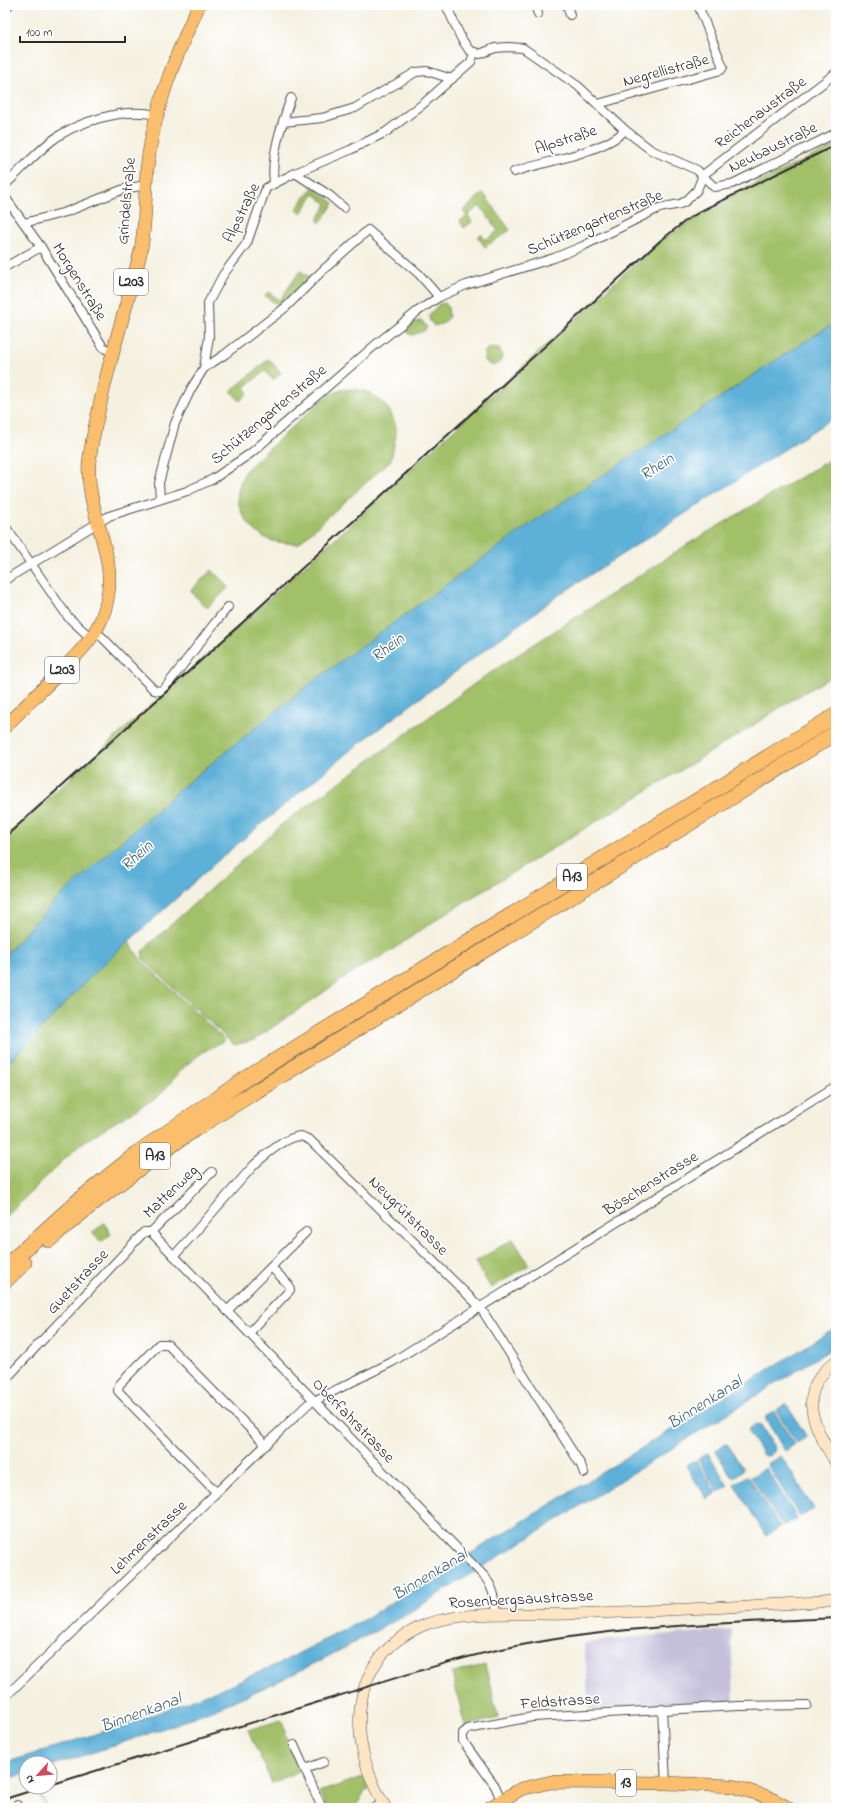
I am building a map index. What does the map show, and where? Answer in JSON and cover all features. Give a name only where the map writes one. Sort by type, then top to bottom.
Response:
[{"type":"highway","name":"A13","points":[[5,1267],[79,1200],[140,1151],[233,1087],[316,1034],[836,715]]},
{"type":"highway","name":"A13","points":[[5,1281],[87,1208],[148,1160],[198,1127],[836,733]]},
{"type":"main road","name":"Grindelstraße","points":[[98,522],[90,487],[89,462],[93,434],[112,353],[140,252],[144,228],[148,161],[156,114],[179,49],[199,5]]},
{"type":"main road","name":"L203","points":[[5,727],[75,656],[93,635],[101,620],[107,604],[110,578],[108,557],[98,522]]},
{"type":"main road","name":"13","points":[[489,1808],[521,1789],[551,1782],[666,1783],[732,1786],[768,1797],[788,1808]]},
{"type":"street","points":[[5,8],[9,5]]},
{"type":"street","points":[[446,5],[469,50],[480,54],[495,48],[523,48],[578,86],[625,130],[651,150],[697,170],[703,175]]},
{"type":"street","points":[[535,5],[538,14]]},
{"type":"street","points":[[567,5],[570,16]]},
{"type":"street","name":"Negrellistraße","points":[[598,104],[721,70],[723,67],[698,5]]},
{"type":"street","name":"Alpstraße","points":[[160,499],[159,482],[175,422],[188,395],[204,368],[209,338],[208,303],[223,275],[247,243],[266,188],[295,173],[334,158],[386,132],[471,62],[474,53]]},
{"type":"street","points":[[283,122],[322,118],[355,108],[416,72],[427,71],[452,79]]},
{"type":"street","name":"Reichenaustraße","points":[[703,175],[836,73]]},
{"type":"street","points":[[274,183],[272,168],[283,122],[291,98]]},
{"type":"street","points":[[5,185],[50,142],[86,123],[127,112],[156,114]]},
{"type":"street","name":"Alpstraße","points":[[514,172],[567,157],[598,146],[621,134],[625,130]]},
{"type":"street","name":"Neubaustraße","points":[[703,175],[714,187],[732,184],[836,133]]},
{"type":"street","points":[[295,173],[329,195],[344,208]]},
{"type":"street","name":"Schützengartenstraße","points":[[5,580],[98,522],[120,511],[187,490],[213,479],[240,462],[374,346],[418,311],[439,297],[466,285],[554,258],[583,246],[659,208],[680,204],[686,201],[697,190],[703,175]]},
{"type":"street","points":[[24,223],[66,212],[124,189],[146,185]]},
{"type":"street","name":"Morgenstraße","points":[[5,196],[41,247],[103,347],[112,353]]},
{"type":"street","name":"Alpstraße","points":[[204,368],[224,355],[286,307],[321,272],[368,230],[419,274],[439,297]]},
{"type":"street","points":[[5,267],[41,247]]},
{"type":"street","points":[[5,526],[70,620],[93,635],[101,636],[154,690],[160,691],[165,688],[228,607]]},
{"type":"street","name":"Böschenstrasse","points":[[315,1402],[392,1362],[836,1086]]},
{"type":"street","name":"Neugrütstrasse","points":[[174,1256],[254,1165],[266,1154],[293,1137],[302,1136],[310,1140],[480,1307],[581,1465],[584,1473]]},
{"type":"street","name":"Mattenweg","points":[[151,1232],[212,1172]]},
{"type":"street","name":"Guetstrasse","points":[[5,1380],[141,1235],[144,1232],[151,1232]]},
{"type":"street","points":[[151,1232],[174,1256]]},
{"type":"street","points":[[227,1311],[306,1232]]},
{"type":"street","name":"Oberfahrstrasse","points":[[174,1256],[485,1577],[493,1589],[497,1615]]},
{"type":"street","points":[[249,1333],[290,1290],[289,1285],[271,1267]]},
{"type":"street","points":[[216,1492],[118,1391],[119,1385],[159,1344],[167,1344],[266,1445]]},
{"type":"street","points":[[836,1361],[828,1367],[819,1378],[811,1399],[811,1414],[814,1424],[836,1463]]},
{"type":"street","name":"Lehmenstrasse","points":[[5,1697],[308,1404],[315,1402]]},
{"type":"street","name":"Rosenbergsaustrasse","points":[[381,1806],[365,1760],[358,1730],[361,1700],[373,1669],[386,1651],[397,1641],[427,1624],[457,1617],[611,1612],[836,1601]]},
{"type":"street","name":"Feldstrasse","points":[[501,1800],[495,1786],[463,1741],[463,1733],[473,1727],[523,1718],[662,1709],[800,1703],[807,1704]]},
{"type":"street","points":[[662,1709],[666,1783]]},
{"type":"street","points":[[294,1745],[322,1808]]},
{"type":"street","points":[[305,1769],[324,1762]]},
{"type":"shaded area","points":[[731,1630],[734,1702],[589,1709],[584,1643],[645,1636]]},
{"type":"green space","points":[[836,145],[836,324],[57,899],[5,955],[5,837],[218,645],[660,241],[736,193]]},
{"type":"green space","points":[[313,187],[334,203],[320,223],[317,220],[327,204],[314,194],[301,213],[296,209]]},
{"type":"green space","points":[[483,193],[510,230],[485,247],[478,237],[481,234],[486,240],[498,231],[480,206],[468,215],[472,222],[464,228],[460,221],[467,216],[463,211]]},
{"type":"green space","points":[[300,271],[311,278],[281,307],[265,296],[268,292],[280,300]]},
{"type":"green space","points":[[445,303],[448,307],[449,317],[444,323],[434,326],[430,321],[429,315],[439,304]]},
{"type":"green space","points":[[422,321],[427,327],[424,331],[412,335],[408,333],[407,329],[411,324]]},
{"type":"green space","points":[[493,347],[499,350],[502,356],[499,362],[493,365],[487,362],[484,356],[487,350]]},
{"type":"green space","points":[[269,359],[281,373],[273,380],[265,371],[244,388],[248,393],[240,401],[231,391]]},
{"type":"green space","points":[[356,389],[368,392],[380,400],[390,411],[396,427],[391,460],[298,544],[273,541],[260,535],[249,524],[241,511],[239,504],[238,490],[246,470],[326,396],[341,390]]},
{"type":"green space","points":[[836,456],[836,674],[443,915],[386,954],[356,970],[254,1040],[234,1045],[143,959],[142,951],[282,824],[484,677],[688,544]]},
{"type":"green space","points":[[212,570],[229,587],[207,608],[190,591]]},
{"type":"green space","points":[[128,941],[142,961],[225,1040],[203,1052],[185,1066],[159,1096],[79,1145],[5,1217],[5,1066],[97,970]]},
{"type":"green space","points":[[104,1223],[111,1234],[101,1242],[92,1233]]},
{"type":"green space","points":[[513,1239],[529,1265],[491,1288],[475,1262]]},
{"type":"green space","points":[[485,1665],[498,1718],[465,1726],[452,1673]]},
{"type":"green space","points":[[281,1720],[286,1732],[284,1733],[301,1770],[272,1783],[248,1730]]},
{"type":"green space","points":[[363,1777],[369,1790],[365,1791],[355,1808],[327,1808],[319,1792]]},
{"type":"water","name":"Rhein","points":[[836,322],[836,416],[556,597],[353,748],[223,856],[97,970],[5,1066],[5,955],[57,899],[181,788],[312,682],[534,521]]},
{"type":"water","points":[[836,1328],[836,1346],[410,1612],[362,1639],[253,1693],[138,1737],[58,1763],[58,1755],[30,1755],[139,1720],[225,1687],[280,1663],[363,1620]]},
{"type":"water","points":[[786,1404],[807,1437],[797,1443],[776,1410]]},
{"type":"water","points":[[774,1411],[795,1444],[785,1451],[765,1418]]},
{"type":"water","points":[[756,1424],[761,1425],[775,1449],[774,1452],[768,1456],[763,1455],[749,1433],[749,1429]]},
{"type":"water","points":[[724,1444],[728,1445],[743,1469],[741,1473],[733,1477],[730,1475],[716,1451]]},
{"type":"water","points":[[708,1453],[728,1486],[718,1492],[698,1459]]},
{"type":"water","points":[[781,1456],[814,1509],[800,1517],[767,1464]]},
{"type":"water","points":[[696,1460],[716,1493],[707,1499],[686,1466]]},
{"type":"water","points":[[766,1468],[797,1518],[783,1527],[751,1477]]},
{"type":"water","points":[[748,1476],[780,1527],[766,1536],[734,1484]]},
{"type":"water","points":[[18,1759],[18,1776],[5,1780],[5,1763]]},
{"type":"waterway","points":[[41,1797],[47,1808]]},
{"type":"railway","points":[[5,837],[218,645],[660,241],[688,219],[703,210],[836,145]]},
{"type":"railway","points":[[58,1783],[428,1668],[507,1648],[571,1637],[646,1628],[836,1618]]},
{"type":"railway","points":[[5,1799],[18,1795]]},
{"type":"water label","name":"Binnenkanal","points":[[705,1403]]},
{"type":"water label","name":"Binnenkanal","points":[[430,1575]]},
{"type":"water label","name":"Binnenkanal","points":[[141,1713]]}]
